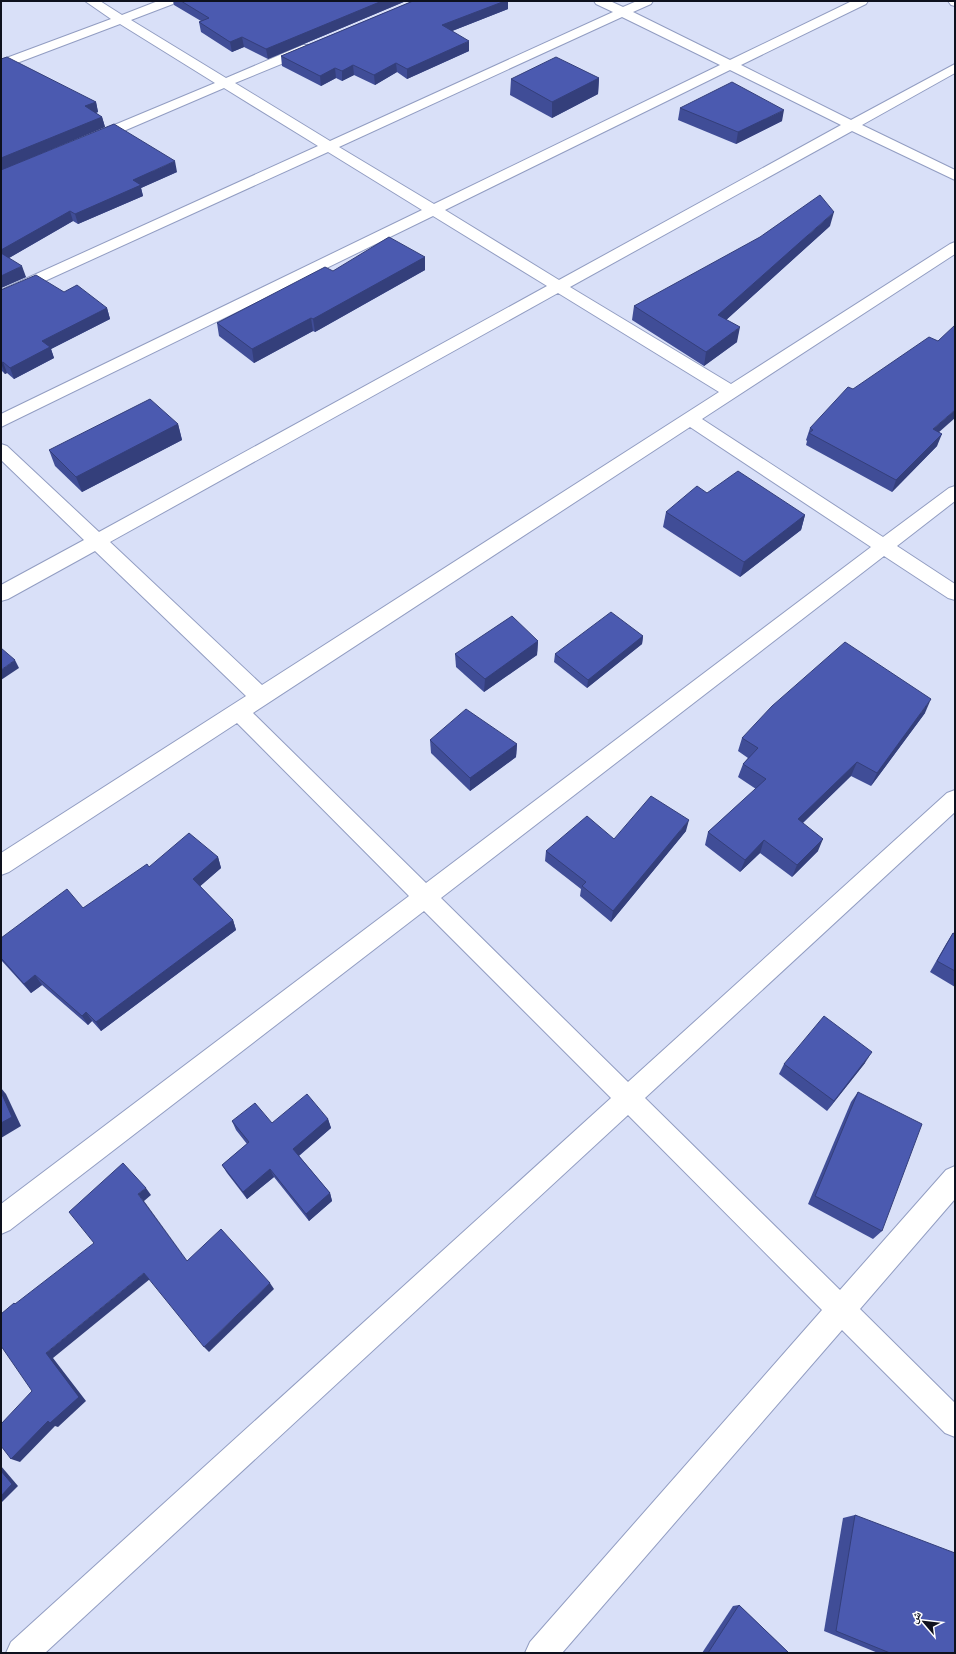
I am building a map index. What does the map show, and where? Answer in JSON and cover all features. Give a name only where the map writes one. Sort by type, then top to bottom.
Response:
[{"type":"street","points":[[91,1],[732,392]]},
{"type":"street","points":[[1,65],[169,1]]},
{"type":"street","points":[[600,1],[955,176]]},
{"type":"street","points":[[1,296],[647,1]]},
{"type":"street","points":[[1,421],[862,1]]},
{"type":"street","points":[[81,144],[320,44]]},
{"type":"street","points":[[1,594],[955,68]]},
{"type":"street","points":[[1,865],[955,248]]},
{"type":"street","points":[[690,419],[955,594]]},
{"type":"street","points":[[1,450],[261,697]]},
{"type":"street","points":[[1,1221],[955,492]]},
{"type":"street","points":[[239,712],[955,1423]]},
{"type":"street","points":[[22,1653],[955,799]]},
{"type":"street","points":[[541,1653],[955,1179]]},
{"type":"building","points":[[181,1],[382,1],[266,49],[242,37],[230,42],[199,22],[209,18]]},
{"type":"building","points":[[413,1],[505,1],[442,25],[469,41],[407,69],[396,63],[374,75],[353,65],[342,71],[335,68],[320,76],[281,56]]},
{"type":"building","points":[[7,57],[96,102],[85,106],[102,117],[1,158],[1,59]]},
{"type":"building","points":[[556,57],[599,78],[552,102],[511,79]]},
{"type":"building","points":[[732,82],[784,110],[738,132],[680,108]]},
{"type":"building","points":[[114,124],[175,161],[133,180],[141,185],[75,214],[70,211],[1,250],[1,170]]},
{"type":"building","points":[[820,195],[834,212],[718,315],[740,327],[706,352],[634,306],[760,237]]},
{"type":"building","points":[[389,237],[425,257],[313,319],[311,318],[252,349],[217,323],[325,267],[333,271]]},
{"type":"building","points":[[1,253],[22,266],[1,276]]},
{"type":"building","points":[[36,275],[64,292],[77,285],[107,308],[42,341],[50,347],[10,368],[3,362],[1,363],[1,290]]},
{"type":"building","points":[[955,325],[955,410],[933,429],[942,434],[896,480],[809,433],[813,430],[810,428],[848,387],[853,389],[929,337],[938,341]]},
{"type":"building","points":[[150,399],[178,424],[76,477],[49,450]]},
{"type":"building","points":[[738,471],[805,515],[744,562],[666,512],[697,486],[707,493]]},
{"type":"building","points":[[611,612],[643,636],[588,680],[555,654]]},
{"type":"building","points":[[512,616],[538,641],[485,679],[455,654]]},
{"type":"building","points":[[845,642],[931,699],[877,773],[857,762],[798,819],[823,839],[797,865],[764,840],[745,860],[708,832],[766,779],[743,764],[758,748],[742,738],[772,706]]},
{"type":"building","points":[[1,648],[15,660],[1,670]]},
{"type":"building","points":[[466,709],[517,744],[470,778],[430,740]]},
{"type":"building","points":[[651,796],[689,820],[613,911],[582,886],[586,882],[546,851],[587,816],[614,839]]},
{"type":"building","points":[[189,833],[218,857],[193,879],[233,920],[96,1022],[86,1012],[82,1016],[35,975],[24,984],[1,958],[1,938],[67,889],[83,908],[147,864],[149,867]]},
{"type":"building","points":[[953,933],[955,934],[955,971],[937,961]]},
{"type":"building","points":[[824,1016],[872,1052],[834,1101],[784,1064]]},
{"type":"building","points":[[1,1092],[12,1117],[1,1123]]},
{"type":"building","points":[[858,1092],[922,1124],[882,1231],[815,1196]]},
{"type":"building","points":[[307,1094],[328,1119],[293,1149],[330,1193],[306,1214],[270,1169],[243,1192],[222,1165],[249,1142],[232,1121],[255,1103],[272,1123]]},
{"type":"building","points":[[123,1163],[146,1188],[138,1194],[187,1261],[221,1229],[270,1283],[204,1347],[144,1273],[46,1353],[79,1397],[50,1423],[48,1421],[11,1459],[1,1446],[1,1424],[32,1391],[1,1346],[1,1314],[94,1243],[69,1212]]},
{"type":"building","points":[[1,1471],[12,1484],[1,1496]]},
{"type":"building","points":[[855,1515],[955,1553],[955,1653],[890,1653],[836,1631]]},
{"type":"building","points":[[739,1605],[789,1653],[708,1653]]}]
